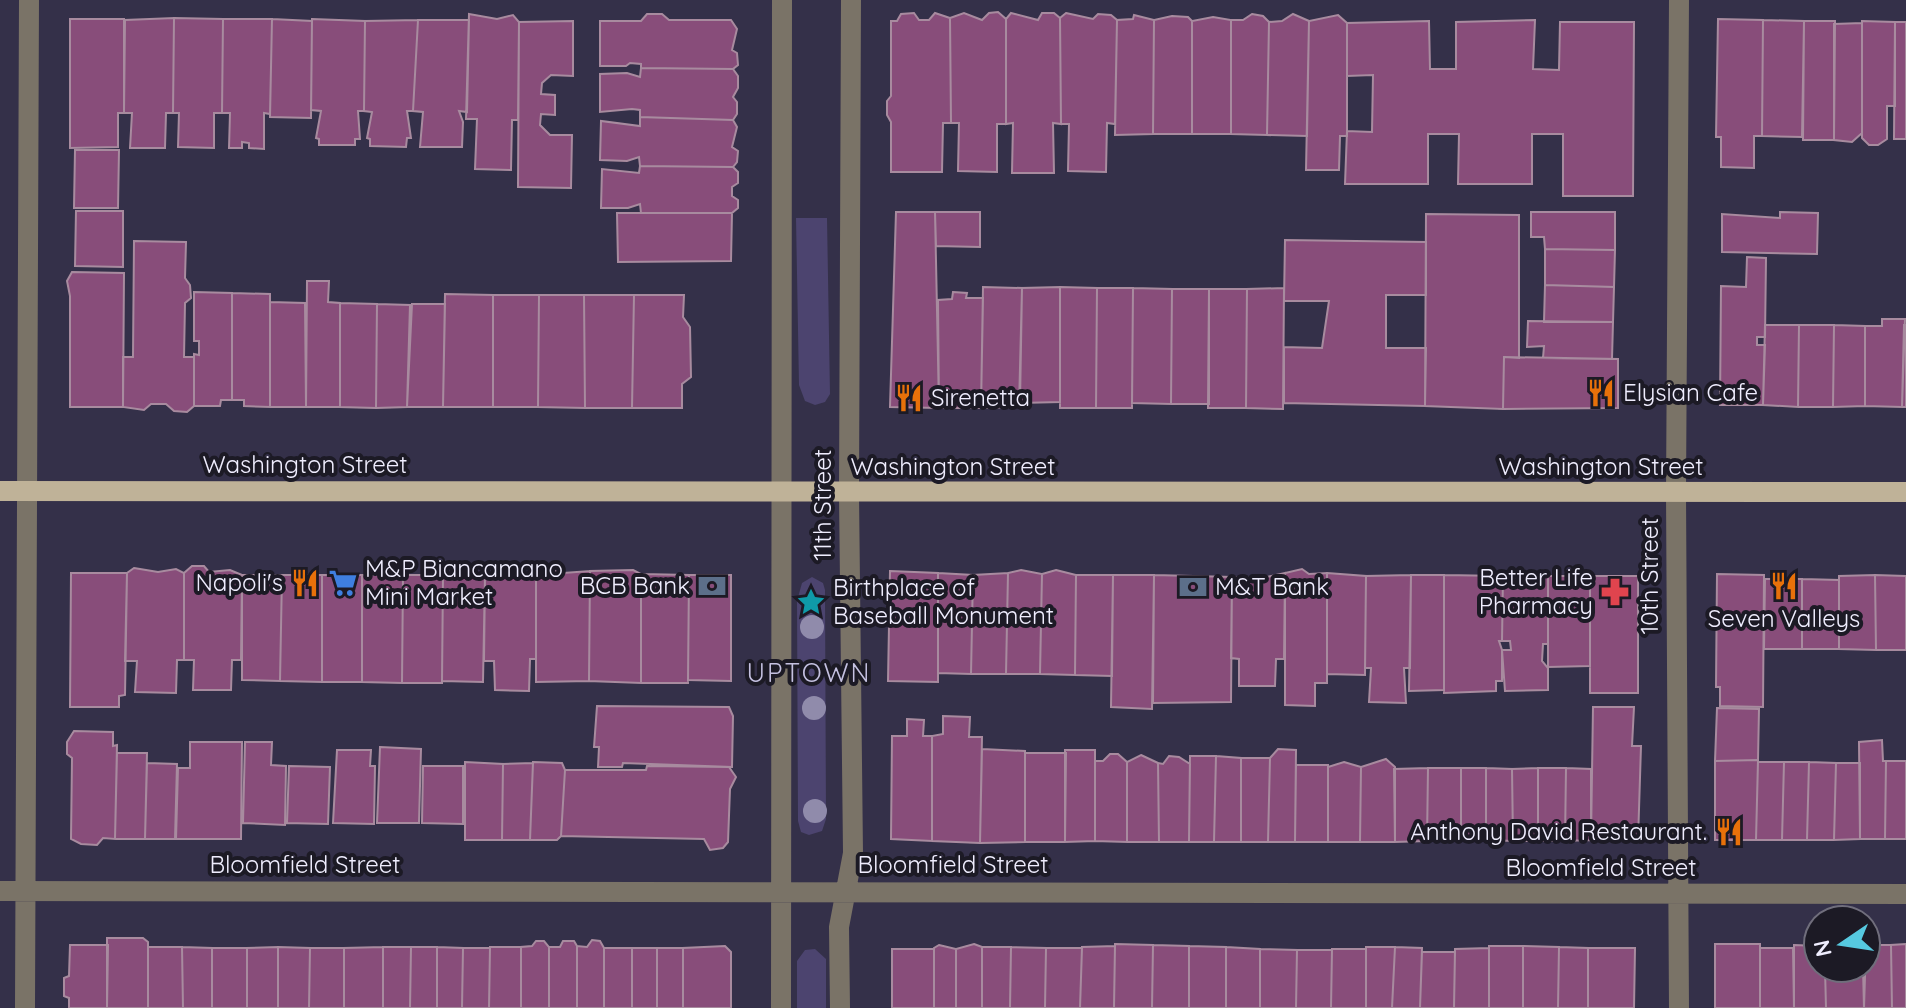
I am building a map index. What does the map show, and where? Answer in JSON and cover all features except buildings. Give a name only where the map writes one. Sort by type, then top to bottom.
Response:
[{"type":"main road","name":"Washington Street","points":[[0,491],[1906,492]]},
{"type":"street","points":[[25,1008],[29,0]]},
{"type":"street","name":"11th Street","points":[[781,1008],[782,0]]},
{"type":"street","name":"11th Street","points":[[840,1008],[839,927],[853,853],[849,493],[851,0]]},
{"type":"street","name":"10th Street","points":[[1679,0],[1676,493],[1679,1008]]},
{"type":"street","name":"Bloomfield Street","points":[[0,891],[1906,894]]},
{"type":"shaded area","points":[[796,218],[827,218],[830,394],[825,402],[815,405],[805,401],[799,385]]},
{"type":"shaded area","points":[[812,577],[823,583],[825,590],[826,819],[822,831],[809,835],[801,832],[798,821],[797,601],[802,583]]},
{"type":"shaded area","points":[[815,949],[826,959],[826,1008],[797,1008],[797,961],[805,950]]},
{"type":"place","name":"Elysian Cafe","points":[[1601,393]]},
{"type":"place","name":"Sirenetta","points":[[909,398]]},
{"type":"place","name":"Napoli's","points":[[305,583]]},
{"type":"place","name":"M&P Biancamano Mini Market","points":[[343,583]]},
{"type":"place","name":"BCB Bank","points":[[712,586]]},
{"type":"place","name":"Seven Valleys","points":[[1784,586]]},
{"type":"place","name":"M&T Bank","points":[[1193,587]]},
{"type":"place","name":"Better Life Pharmacy","points":[[1615,592]]},
{"type":"place","name":"Birthplace of Baseball Monument","points":[[811,602]]},
{"type":"place","name":"Anthony David Restaurant.","points":[[1729,832]]},
{"type":"district","name":"UPTOWN","points":[[809,673]]}]
